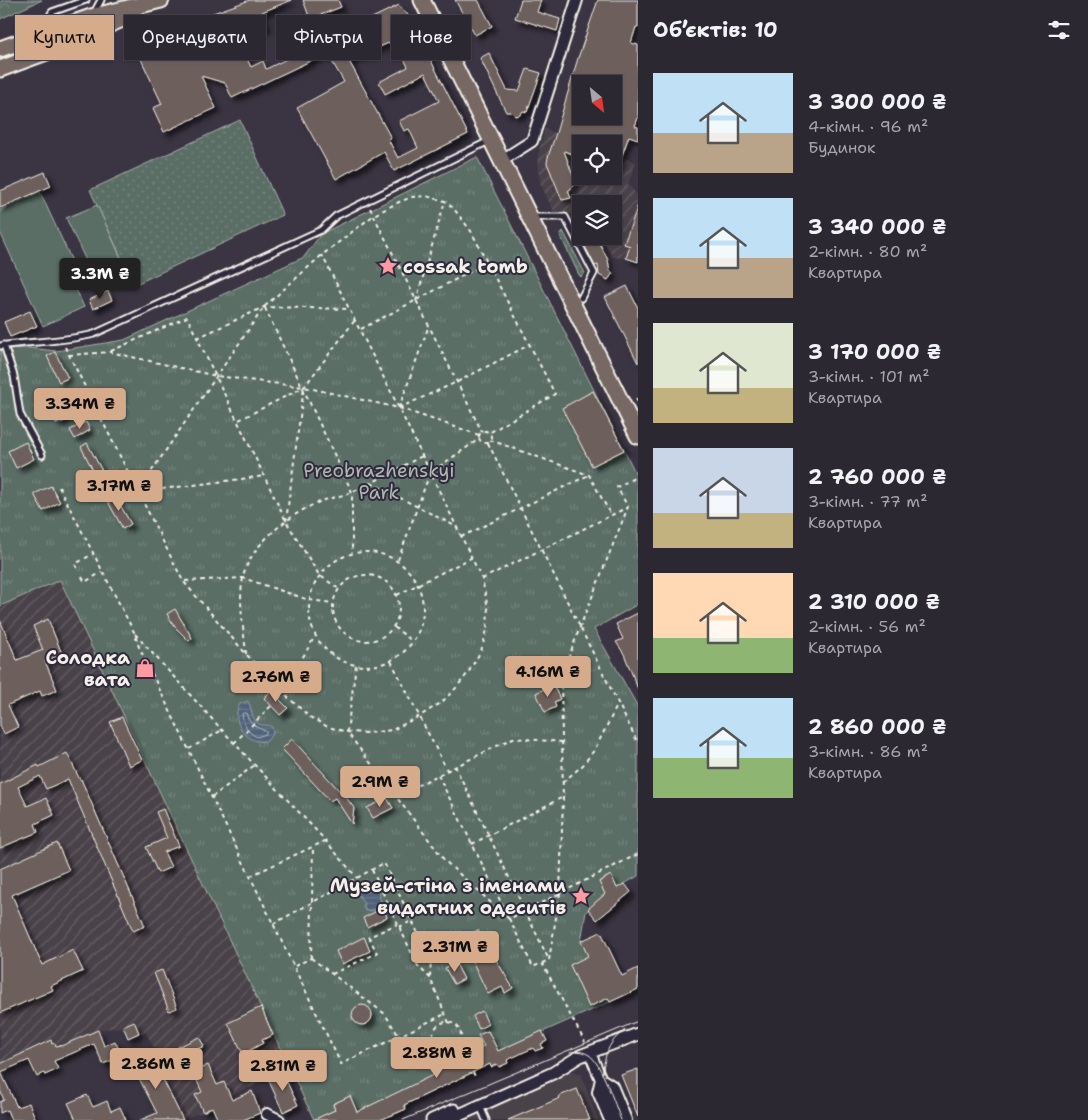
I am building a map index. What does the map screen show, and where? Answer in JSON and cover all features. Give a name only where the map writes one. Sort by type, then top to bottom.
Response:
[{"type":"main road","points":[[422,0],[638,436]]},
{"type":"main road","points":[[101,15],[157,2]]},
{"type":"main road","points":[[114,23],[157,2]]},
{"type":"main road","points":[[110,15],[116,12]]},
{"type":"main road","points":[[0,49],[15,44]]},
{"type":"main road","points":[[0,59],[15,54]]},
{"type":"main road","points":[[0,69],[26,60]]},
{"type":"street","points":[[502,160],[532,141],[577,0]]},
{"type":"street","points":[[448,1120],[553,1073],[580,1056],[638,1034]]},
{"type":"street","points":[[590,1053],[618,1120]]},
{"type":"street","points":[[432,1120],[551,1068],[564,1065]]},
{"type":"street","points":[[601,1079],[598,1092],[610,1120]]},
{"type":"street","points":[[601,1079],[612,1086],[626,1120]]},
{"type":"street","points":[[267,1114],[279,1120]]},
{"type":"lane","points":[[50,15],[52,12],[86,0]]},
{"type":"lane","points":[[92,15],[101,0]]},
{"type":"lane","points":[[42,455],[20,414],[14,376],[2,346],[43,341],[62,341],[94,334],[321,230],[336,216],[492,140]]},
{"type":"lane","points":[[530,217],[565,217],[594,273],[581,298]]},
{"type":"lane","points":[[480,1106],[486,1120]]},
{"type":"path","points":[[138,492],[264,307],[322,256],[374,215],[412,197],[426,196],[445,201],[454,209],[471,231],[555,394],[489,433],[482,432]]},
{"type":"path","points":[[367,200],[482,432]]},
{"type":"path","points":[[416,301],[445,201]]},
{"type":"path","points":[[62,341],[183,581],[246,654],[310,717],[328,726],[347,732],[368,733],[392,730],[442,702],[468,673],[480,651],[487,630],[488,608],[482,579],[350,309],[322,256]]},
{"type":"path","points":[[360,330],[487,263]]},
{"type":"path","points":[[264,307],[304,387],[352,492],[352,553]]},
{"type":"path","points":[[197,338],[264,307],[350,309]]},
{"type":"path","points":[[110,352],[187,317],[286,522],[319,575],[339,589]]},
{"type":"path","points":[[238,421],[304,387],[355,320]]},
{"type":"path","points":[[399,408],[429,326]]},
{"type":"path","points":[[399,408],[457,382],[529,344]]},
{"type":"path","points":[[69,355],[110,352],[216,376],[304,387],[399,408],[479,435]]},
{"type":"path","points":[[286,522],[304,387]]},
{"type":"path","points":[[636,398],[638,403]]},
{"type":"path","points":[[482,432],[479,435],[479,439],[482,443],[488,443]]},
{"type":"path","points":[[488,443],[490,440],[489,433]]},
{"type":"path","points":[[398,561],[430,472],[479,439]]},
{"type":"path","points":[[490,440],[589,475],[611,516]]},
{"type":"path","points":[[488,443],[638,743]]},
{"type":"path","points":[[246,654],[242,602],[243,578],[248,564],[259,547],[286,522],[320,501],[352,492],[422,456]]},
{"type":"path","points":[[461,537],[589,475]]},
{"type":"path","points":[[138,492],[264,476]]},
{"type":"path","points":[[549,960],[560,893],[563,797],[561,678],[628,507],[617,486],[638,476]]},
{"type":"path","points":[[371,483],[457,527]]},
{"type":"path","points":[[59,487],[134,632],[139,647],[341,1064],[446,1014]]},
{"type":"path","points":[[482,579],[628,507]]},
{"type":"path","points":[[376,552],[398,561],[410,571],[418,584],[423,600],[423,616],[419,631],[405,651],[391,660],[374,666],[356,665],[340,660],[326,650],[315,636],[310,624],[309,600],[319,575],[328,565],[352,553],[376,552]]},
{"type":"path","points":[[77,568],[75,564],[93,554]]},
{"type":"path","points":[[397,595],[471,558]]},
{"type":"path","points":[[82,577],[85,582],[103,572]]},
{"type":"path","points":[[374,576],[388,583],[397,595],[400,604],[400,614],[394,627],[383,638],[364,642],[355,640],[346,635],[334,620],[334,603],[339,589],[345,582],[354,577],[374,576]]},
{"type":"path","points":[[183,581],[243,578],[309,600],[334,603]]},
{"type":"path","points":[[394,627],[412,642]]},
{"type":"path","points":[[134,632],[325,840],[357,878]]},
{"type":"path","points":[[279,699],[315,636]]},
{"type":"path","points":[[391,660],[447,770]]},
{"type":"path","points":[[356,665],[347,732],[446,860],[509,919]]},
{"type":"path","points":[[563,782],[583,765],[595,749],[618,704]]},
{"type":"path","points":[[234,743],[272,706]]},
{"type":"path","points":[[189,749],[222,730]]},
{"type":"path","points":[[396,796],[513,738],[562,742]]},
{"type":"path","points":[[212,796],[256,764]]},
{"type":"path","points":[[455,766],[549,960]]},
{"type":"path","points":[[438,775],[533,968],[549,960]]},
{"type":"path","points":[[472,844],[563,797]]},
{"type":"path","points":[[250,876],[325,840]]},
{"type":"path","points":[[311,958],[314,846]]},
{"type":"path","points":[[509,919],[638,854],[638,852]]},
{"type":"path","points":[[273,924],[384,863],[431,960],[430,978]]},
{"type":"path","points":[[372,870],[418,966],[430,978],[449,1023]]},
{"type":"path","points":[[399,927],[412,921]]},
{"type":"path","points":[[332,974],[376,953],[369,937],[397,924]]},
{"type":"path","points":[[294,966],[311,958]]},
{"type":"path","points":[[311,958],[384,1014],[408,1051],[435,1042]]},
{"type":"path","points":[[542,963],[590,1053]]},
{"type":"path","points":[[449,1023],[459,1029],[461,1036],[459,1043],[454,1048],[447,1050],[440,1048],[435,1042],[434,1035],[436,1028],[442,1024],[449,1023]]},
{"type":"path","points":[[459,1043],[465,1056]]},
{"type":"path","points":[[473,1072],[476,1079]]},
{"type":"shaded area","points":[[545,129],[572,140],[572,185],[622,185],[622,157],[636,162],[628,184],[638,196],[638,203],[624,243],[630,246],[626,258],[612,257],[606,245],[622,245],[622,195],[572,195],[572,214],[555,214],[540,183],[538,155]]},
{"type":"shaded area","points":[[60,579],[291,1069],[230,1096],[224,1082],[217,1085],[208,1065],[193,1072],[202,1092],[195,1095],[203,1112],[182,1119],[153,1059],[159,1056],[146,1033],[139,1033],[128,1038],[122,1027],[98,1030],[61,1046],[56,1046],[55,1043],[52,1044],[50,1041],[0,1064],[0,606]]},
{"type":"shaded area","points":[[568,1069],[581,1074],[598,1120],[453,1120]]},
{"type":"green space","points":[[3,0],[42,0],[0,19],[0,2]]},
{"type":"green space","points":[[240,120],[283,215],[134,285],[90,190]]},
{"type":"green space","name":"Preobrazhenskyi Park","points":[[477,157],[638,478],[638,604],[594,629],[638,707],[638,876],[617,888],[611,875],[599,881],[605,894],[586,912],[581,941],[610,1002],[477,1061],[480,1069],[405,1105],[406,1109],[392,1116],[357,1112],[350,1096],[333,1104],[335,1110],[314,1120],[60,580],[0,606],[0,351],[29,348],[56,351],[124,340],[304,257],[321,234]]},
{"type":"green space","points":[[40,192],[72,261],[65,265],[84,307],[43,326],[0,232],[0,210]]},
{"type":"green space","points":[[97,205],[125,267],[95,280],[66,218]]},
{"type":"green space","points":[[563,231],[585,273],[581,277],[560,235]]},
{"type":"water","points":[[248,701],[256,722],[272,727],[273,733],[267,741],[253,740],[242,731],[237,718],[237,711],[240,704]]},
{"type":"water","points":[[373,885],[377,886],[381,902],[374,910],[365,911],[364,904],[358,894],[361,891],[369,892]]},
{"type":"building","points":[[250,0],[292,0],[262,12],[263,15],[207,15]]},
{"type":"building","points":[[303,0],[338,0],[341,7],[320,15],[309,15]]},
{"type":"building","points":[[455,0],[478,0],[492,26],[475,35],[471,28],[471,15],[464,15]]},
{"type":"building","points":[[521,0],[541,0],[537,12],[560,19],[557,31],[515,18]]},
{"type":"building","points":[[598,0],[638,0],[638,28],[636,27],[631,43],[638,45],[638,118],[635,126],[638,127],[638,139],[629,136],[622,156],[622,135],[572,135],[572,154],[564,151],[572,173],[572,185],[575,185],[568,191],[571,198],[562,200],[547,163],[572,78],[572,125],[622,125],[622,75],[573,75]]},
{"type":"building","points":[[399,5],[408,15],[391,15],[391,42],[381,46],[381,15],[378,15]]},
{"type":"building","points":[[489,53],[507,90],[519,91],[527,69],[541,73],[527,112],[523,111],[520,115],[515,116],[511,112],[506,112],[480,58]]},
{"type":"building","points":[[141,60],[248,60],[251,67],[263,61],[266,69],[285,60],[312,60],[232,98],[225,83],[201,76],[216,108],[164,132],[153,108],[162,104]]},
{"type":"building","points":[[331,60],[351,60],[349,61],[391,138],[388,139],[398,158],[418,148],[409,129],[404,131],[399,121],[439,101],[425,73],[385,94],[379,82],[408,67],[405,60],[431,60],[468,134],[394,171],[384,152],[336,179],[297,108],[344,82]]},
{"type":"building","points":[[45,172],[51,186],[0,208],[0,191]]},
{"type":"building","points":[[638,205],[638,262],[626,258],[630,246],[624,244]]},
{"type":"building","points":[[584,245],[600,245],[608,260],[610,271],[613,273],[608,280],[599,275],[598,265],[595,266]]},
{"type":"building","points":[[627,286],[638,308],[638,363],[605,297]]},
{"type":"building","points":[[108,291],[112,300],[93,309],[89,300]]},
{"type":"building","points":[[30,311],[37,326],[10,337],[4,322]]},
{"type":"building","points":[[55,352],[68,378],[59,382],[47,356]]},
{"type":"building","points":[[593,391],[624,450],[592,466],[562,408]]},
{"type":"building","points":[[63,406],[68,420],[56,424],[51,411]]},
{"type":"building","points":[[86,422],[90,430],[75,439],[70,430]]},
{"type":"building","points":[[26,442],[34,459],[16,468],[8,451]]},
{"type":"building","points":[[87,443],[107,480],[100,484],[81,447]]},
{"type":"building","points":[[51,486],[60,502],[43,511],[34,494]]},
{"type":"building","points":[[115,496],[131,524],[123,529],[107,500]]},
{"type":"building","points":[[175,609],[192,638],[189,641],[175,627],[167,614]]},
{"type":"building","points":[[638,613],[638,689],[624,654],[616,642],[623,639],[616,624]]},
{"type":"building","points":[[48,619],[62,654],[45,661],[57,690],[42,696],[40,691],[8,705],[18,727],[4,734],[0,725],[0,620],[17,660],[43,650],[33,626]]},
{"type":"building","points":[[553,685],[560,699],[554,702],[556,707],[545,712],[536,693]]},
{"type":"building","points":[[271,691],[288,708],[280,715],[264,698]]},
{"type":"building","points":[[122,717],[142,760],[129,766],[110,722]]},
{"type":"building","points":[[292,739],[354,808],[352,824],[335,798],[330,801],[282,749]]},
{"type":"building","points":[[67,753],[81,779],[145,926],[133,931],[68,779],[46,789],[40,776],[18,787],[27,806],[46,798],[54,815],[35,824],[38,832],[0,848],[0,784]]},
{"type":"building","points":[[387,798],[393,808],[373,818],[367,808]]},
{"type":"building","points":[[163,809],[179,846],[164,852],[171,867],[158,873],[146,847],[167,838],[156,812]]},
{"type":"building","points":[[57,843],[69,870],[12,895],[42,965],[73,950],[83,971],[51,986],[53,990],[0,1013],[0,869]]},
{"type":"building","points":[[611,875],[617,888],[625,884],[631,892],[597,920],[588,909],[605,894],[599,882]]},
{"type":"building","points":[[383,908],[387,917],[367,927],[363,918]]},
{"type":"building","points":[[478,930],[513,988],[505,993],[502,987],[488,994],[461,938]]},
{"type":"building","points":[[601,932],[622,976],[638,968],[638,989],[610,1002],[608,998],[589,1007],[570,965],[588,956],[581,941]]},
{"type":"building","points":[[364,937],[370,951],[342,964],[336,951]]},
{"type":"building","points":[[455,962],[464,979],[454,984],[445,968]]},
{"type":"building","points":[[162,970],[177,1008],[169,1011],[154,973]]},
{"type":"building","points":[[362,1005],[369,1008],[372,1015],[369,1022],[362,1025],[355,1022],[352,1015],[355,1008]]},
{"type":"building","points":[[261,1007],[273,1035],[262,1040],[263,1043],[243,1054],[228,1023]]},
{"type":"building","points":[[482,1011],[488,1024],[479,1029],[473,1016]]},
{"type":"building","points":[[134,1021],[139,1033],[128,1038],[123,1026]]},
{"type":"building","points":[[98,1030],[104,1046],[115,1041],[122,1056],[103,1064],[94,1044],[54,1061],[58,1069],[45,1075],[44,1073],[37,1077],[29,1060],[1,1072],[17,1107],[29,1103],[36,1120],[11,1120],[7,1110],[0,1113],[0,1102],[4,1100],[0,1090],[0,1064],[51,1040],[52,1044],[55,1043],[56,1046],[61,1046]]},
{"type":"building","points":[[488,1031],[498,1051],[542,1031],[547,1041],[541,1044],[543,1048],[535,1051],[533,1048],[507,1060],[508,1063],[499,1067],[497,1064],[491,1067],[490,1064],[404,1105],[406,1109],[380,1120],[313,1120],[335,1110],[333,1104],[350,1096],[357,1112],[433,1075],[430,1069],[456,1056],[457,1059],[484,1046],[478,1035]]},
{"type":"building","points":[[199,1037],[204,1046],[182,1056],[178,1047]]},
{"type":"building","points":[[140,1053],[145,1063],[153,1059],[183,1120],[140,1120],[157,1113],[129,1059]]},
{"type":"building","points":[[208,1065],[217,1085],[224,1082],[232,1100],[252,1091],[260,1113],[243,1120],[218,1120],[212,1107],[203,1112],[195,1095],[202,1092],[193,1072]]},
{"type":"building","points":[[638,1069],[638,1117],[621,1075]]},
{"type":"building","points":[[282,1072],[298,1105],[283,1112],[268,1079]]},
{"type":"building","points":[[577,1089],[590,1120],[508,1120],[560,1098],[559,1096]]},
{"type":"building","points":[[87,1095],[93,1107],[107,1101],[111,1111],[120,1107],[126,1120],[76,1120],[68,1103]]},
{"type":"tram line","points":[[403,1120],[638,1021]]},
{"type":"tram line","points":[[602,1074],[608,1049],[614,1039],[625,1030]]},
{"type":"tram line","points":[[570,1052],[578,1051],[594,1059],[607,1084],[621,1120]]},
{"type":"place","name":"cossak tomb","points":[[388,266]]},
{"type":"place","name":"Солодка вата","points":[[145,668]]},
{"type":"place","name":"Музей-стіна з іменами видатних одеситів","points":[[581,896]]}]
